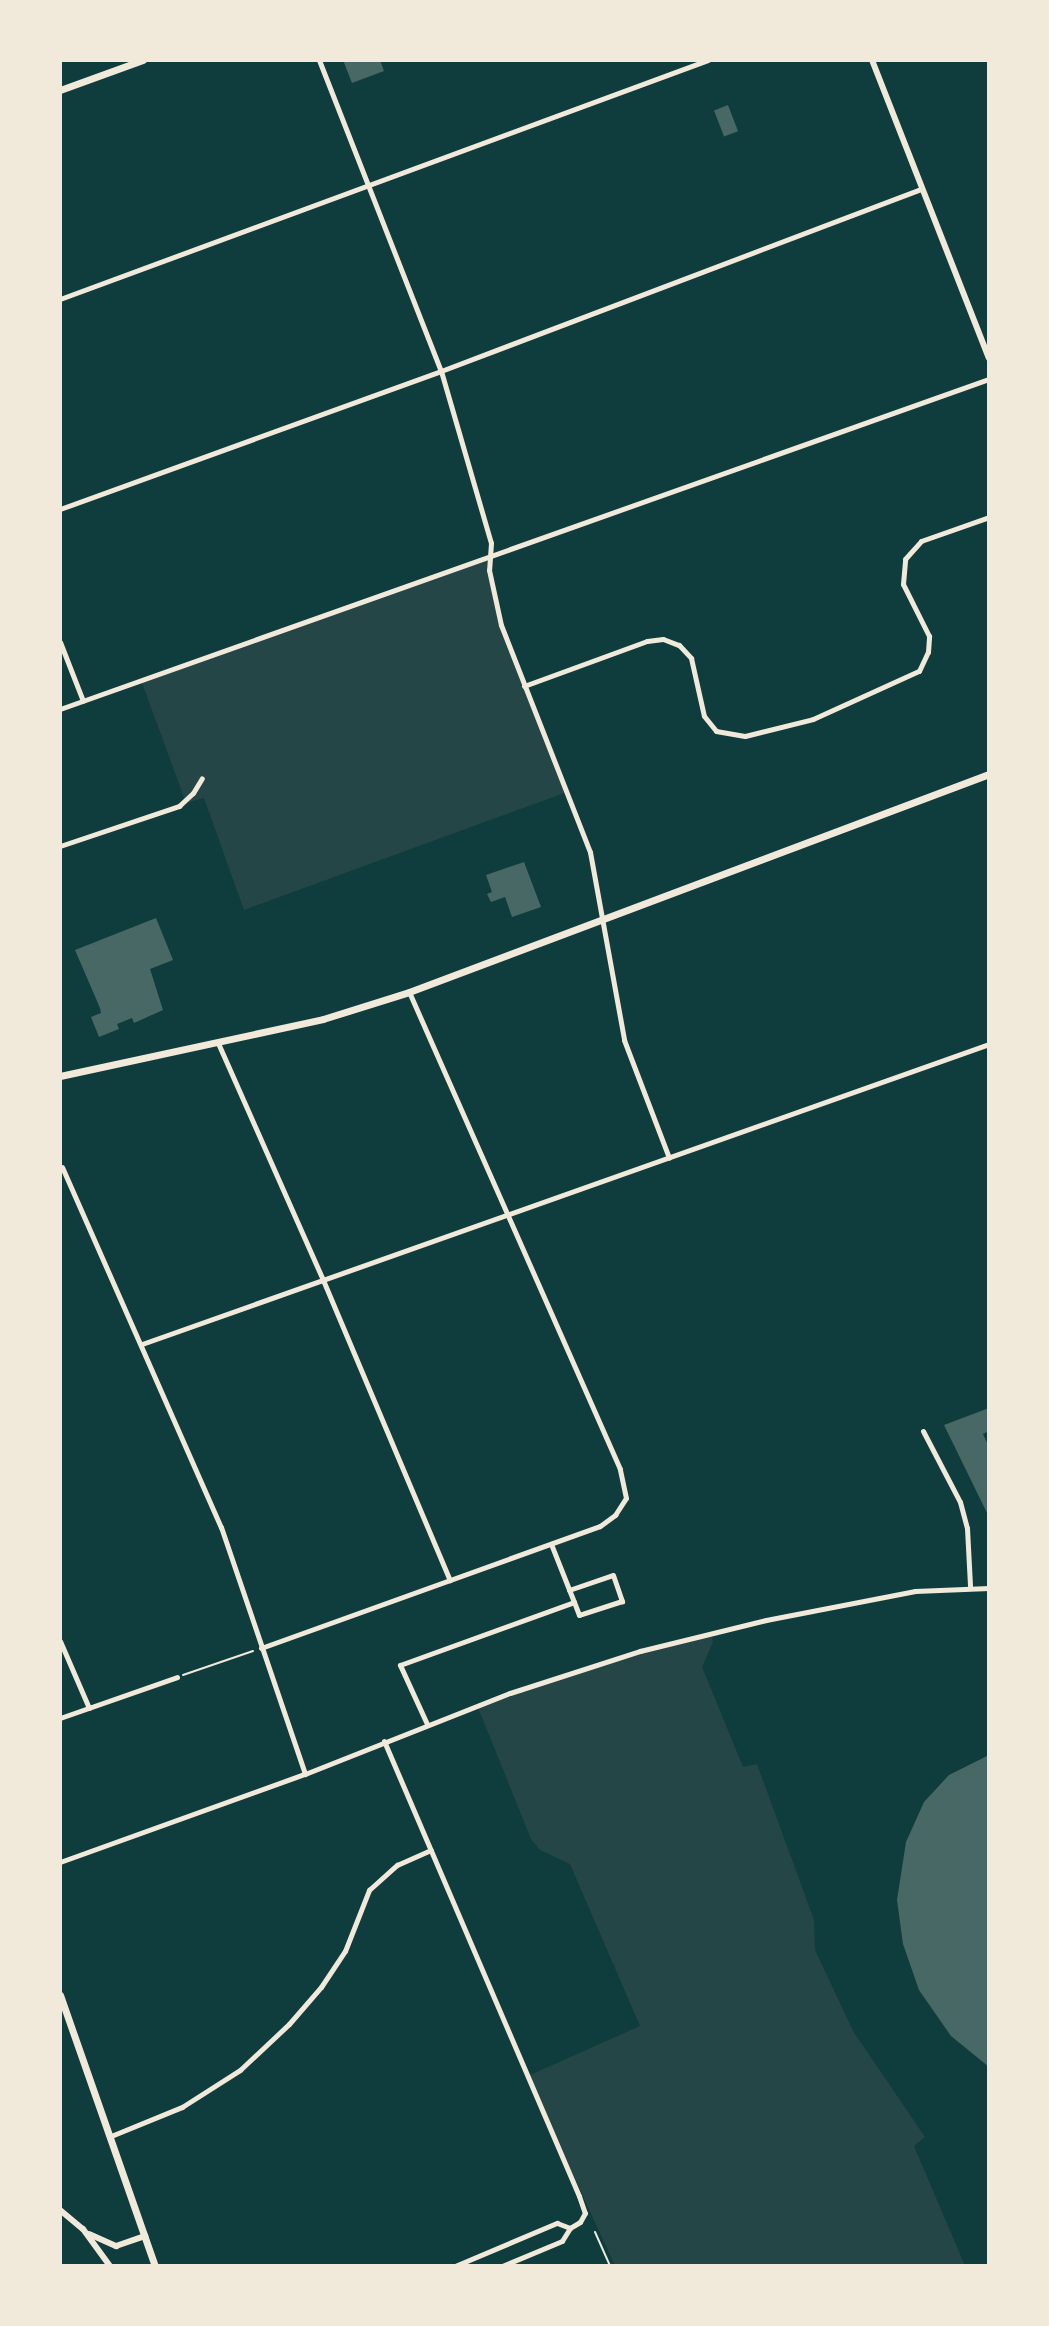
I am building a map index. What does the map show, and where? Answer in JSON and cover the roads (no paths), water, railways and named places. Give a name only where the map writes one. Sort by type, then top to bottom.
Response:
[{"type":"main road","points":[[60,90],[143,60]]},
{"type":"main road","points":[[60,1076],[323,1019],[409,992],[989,774]]},
{"type":"main road","points":[[60,1995],[155,2266]]},
{"type":"street","points":[[319,60],[441,371],[491,543],[489,570],[501,625],[590,852],[624,1040],[669,1158]]},
{"type":"street","points":[[60,299],[370,188],[708,60]]},
{"type":"street","points":[[872,60],[989,358]]},
{"type":"street","points":[[60,509],[441,371],[921,189]]},
{"type":"street","points":[[60,709],[989,379]]},
{"type":"street","points":[[524,686],[629,647],[663,639],[679,645],[691,658],[703,713],[716,731],[745,736],[806,722],[919,671],[928,652],[929,636],[903,584],[905,559],[921,541],[989,517]]},
{"type":"street","points":[[60,642],[83,701]]},
{"type":"street","points":[[60,846],[179,806],[188,799],[202,778]]},
{"type":"street","points":[[261,1648],[551,1544],[609,1520],[626,1498],[623,1475],[409,992]]},
{"type":"street","points":[[218,1043],[450,1580]]},
{"type":"street","points":[[142,1344],[989,1044]]},
{"type":"street","points":[[62,1167],[221,1527],[305,1774]]},
{"type":"street","points":[[923,1431],[960,1502],[967,1528],[970,1586]]},
{"type":"street","points":[[551,1544],[569,1590],[579,1615],[622,1601],[613,1575],[569,1590]]},
{"type":"street","points":[[60,1862],[305,1774],[427,1724],[562,1675],[686,1639],[915,1591],[970,1586],[989,1588]]},
{"type":"street","points":[[427,1724],[400,1665],[574,1602]]},
{"type":"street","points":[[60,1641],[89,1708]]},
{"type":"street","points":[[60,1718],[177,1677]]},
{"type":"street","points":[[384,1741],[585,2213],[562,2241],[502,2266]]},
{"type":"street","points":[[111,2136],[182,2107],[240,2070],[289,2024],[321,1987],[345,1951],[369,1890],[397,1865],[431,1850]]},
{"type":"street","points":[[60,2210],[100,2241],[116,2246],[145,2236]]},
{"type":"street","points":[[455,2266],[557,2223],[570,2228]]},
{"type":"street","points":[[83,2229],[110,2266]]}]
